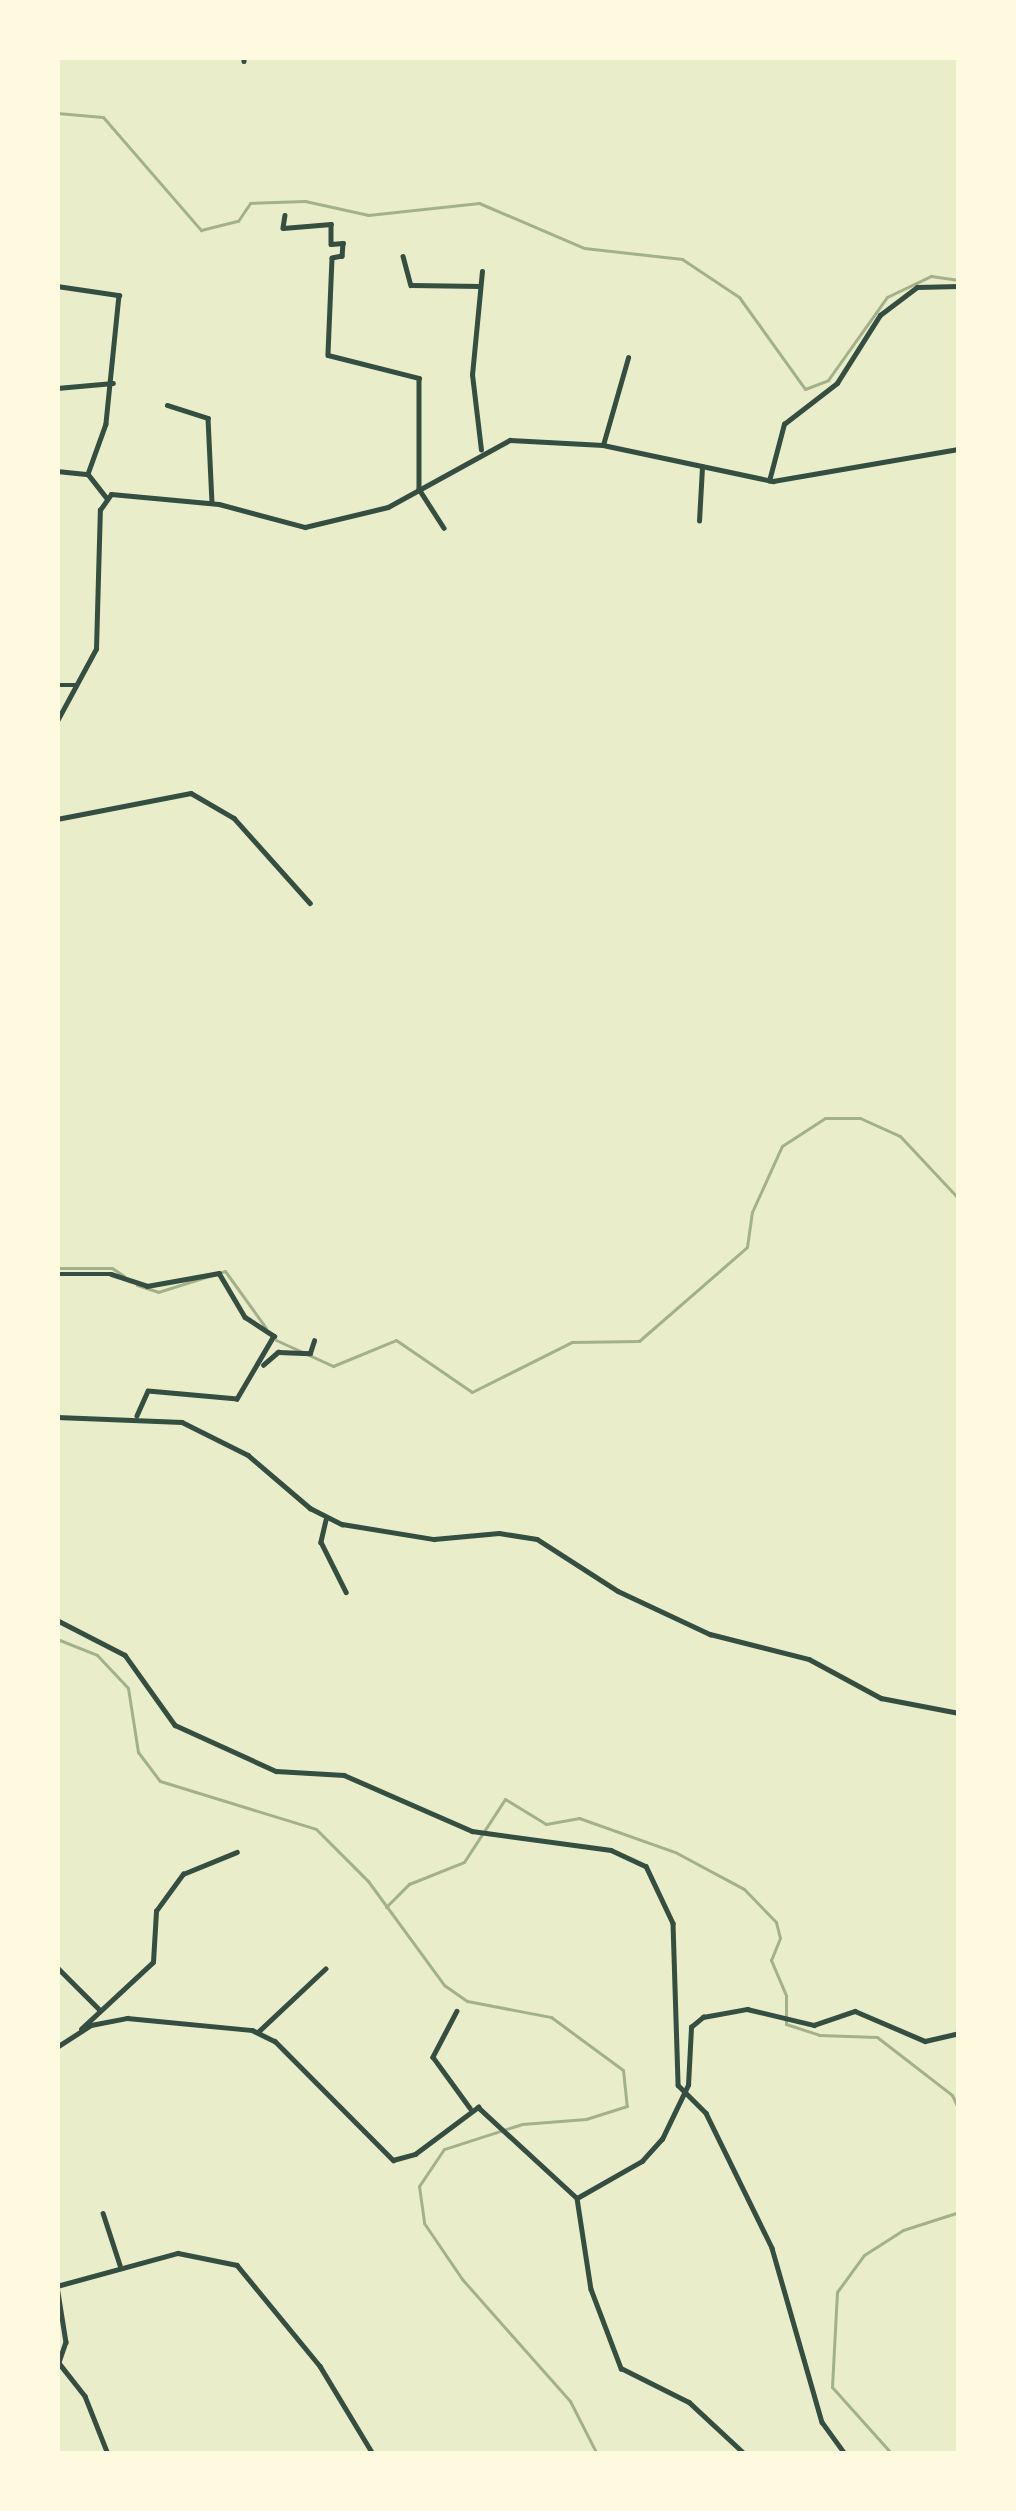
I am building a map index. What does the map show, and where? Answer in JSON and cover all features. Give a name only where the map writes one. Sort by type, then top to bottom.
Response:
[{"type":"street","points":[[284,215],[283,228],[331,224],[331,244],[343,243],[342,256],[332,259],[328,355],[419,378],[419,489],[443,528]]},
{"type":"street","points":[[404,256],[411,285],[480,286]]},
{"type":"street","points":[[482,271],[472,395],[482,450]]},
{"type":"street","points":[[57,286],[118,292],[113,382],[88,474]]},
{"type":"street","points":[[769,481],[784,424],[837,383],[880,315],[917,287],[959,286]]},
{"type":"street","points":[[603,445],[628,358]]},
{"type":"street","points":[[57,388],[113,382]]},
{"type":"street","points":[[167,405],[208,418],[212,503]]},
{"type":"street","points":[[106,497],[212,503],[277,526],[318,526],[374,512],[482,450],[525,439],[603,445],[769,481],[959,449]]},
{"type":"street","points":[[699,521],[702,467]]},
{"type":"street","points":[[57,471],[88,474],[106,497],[97,640],[57,721]]},
{"type":"street","points":[[57,685],[77,686]]},
{"type":"street","points":[[57,819],[191,793],[234,818],[310,903]]},
{"type":"street","points":[[57,1274],[111,1274],[147,1286],[219,1273],[245,1317],[274,1336],[259,1370]]},
{"type":"street","points":[[137,1416],[148,1391],[237,1399],[278,1352],[310,1353],[314,1341]]},
{"type":"street","points":[[57,1417],[182,1421],[225,1441],[327,1518],[434,1539],[499,1533],[537,1539],[618,1591],[710,1634],[808,1659],[881,1699],[959,1713]]},
{"type":"street","points":[[327,1518],[321,1542],[346,1592]]},
{"type":"street","points":[[57,1620],[125,1655],[176,1725],[276,1771],[344,1775],[472,1831],[610,1850],[646,1866],[673,1923],[672,2013],[683,2095],[706,2113],[772,2248],[822,2422],[845,2454]]},
{"type":"street","points":[[57,2047],[153,1962],[156,1911],[183,1874],[237,1852]]},
{"type":"street","points":[[57,1967],[99,2009]]},
{"type":"street","points":[[257,2032],[325,1969]]},
{"type":"street","points":[[457,2011],[433,2057],[470,2108],[500,2123],[577,2198],[592,2289],[621,2368],[688,2402],[745,2454]]},
{"type":"street","points":[[577,2198],[652,2152],[683,2095],[691,2027],[719,2011],[770,2011],[809,2025],[862,2012],[920,2040],[959,2033]]},
{"type":"street","points":[[77,2033],[127,2018],[257,2032],[393,2160],[415,2154],[470,2108]]},
{"type":"street","points":[[103,2213],[120,2264]]},
{"type":"street","points":[[108,2454],[85,2396],[58,2364],[66,2342],[57,2286],[120,2264],[178,2253],[237,2265],[320,2366],[373,2454]]},
{"type":"waterway","points":[[57,113],[103,117],[201,230],[238,221],[250,203],[305,201],[368,215],[479,203],[584,248],[682,259],[739,297],[805,389],[828,380],[887,297],[931,276],[959,280]]},
{"type":"waterway","points":[[276,1340],[333,1366],[396,1340],[472,1392],[572,1342],[639,1341],[747,1247],[752,1212],[782,1146],[825,1118],[860,1118],[900,1136],[959,1199]]},
{"type":"waterway","points":[[57,1268],[112,1268],[124,1276]]},
{"type":"waterway","points":[[137,1285],[158,1292],[225,1271],[266,1328]]},
{"type":"waterway","points":[[57,1639],[97,1655],[128,1688],[138,1752],[160,1781],[316,1829],[368,1881],[444,1985],[467,2001],[551,2017],[623,2070],[627,2106],[586,2119],[522,2124],[444,2149],[419,2186],[424,2223],[462,2279],[570,2401],[597,2454]]},
{"type":"waterway","points":[[386,1907],[409,1884],[464,1862],[505,1799],[546,1824],[579,1818],[675,1852],[744,1889],[776,1922],[780,1938],[771,1960],[786,1996],[786,2024],[819,2035],[877,2037],[952,2095],[959,2110]]},
{"type":"waterway","points":[[892,2454],[832,2387],[837,2292],[864,2255],[903,2230],[959,2212]]}]
